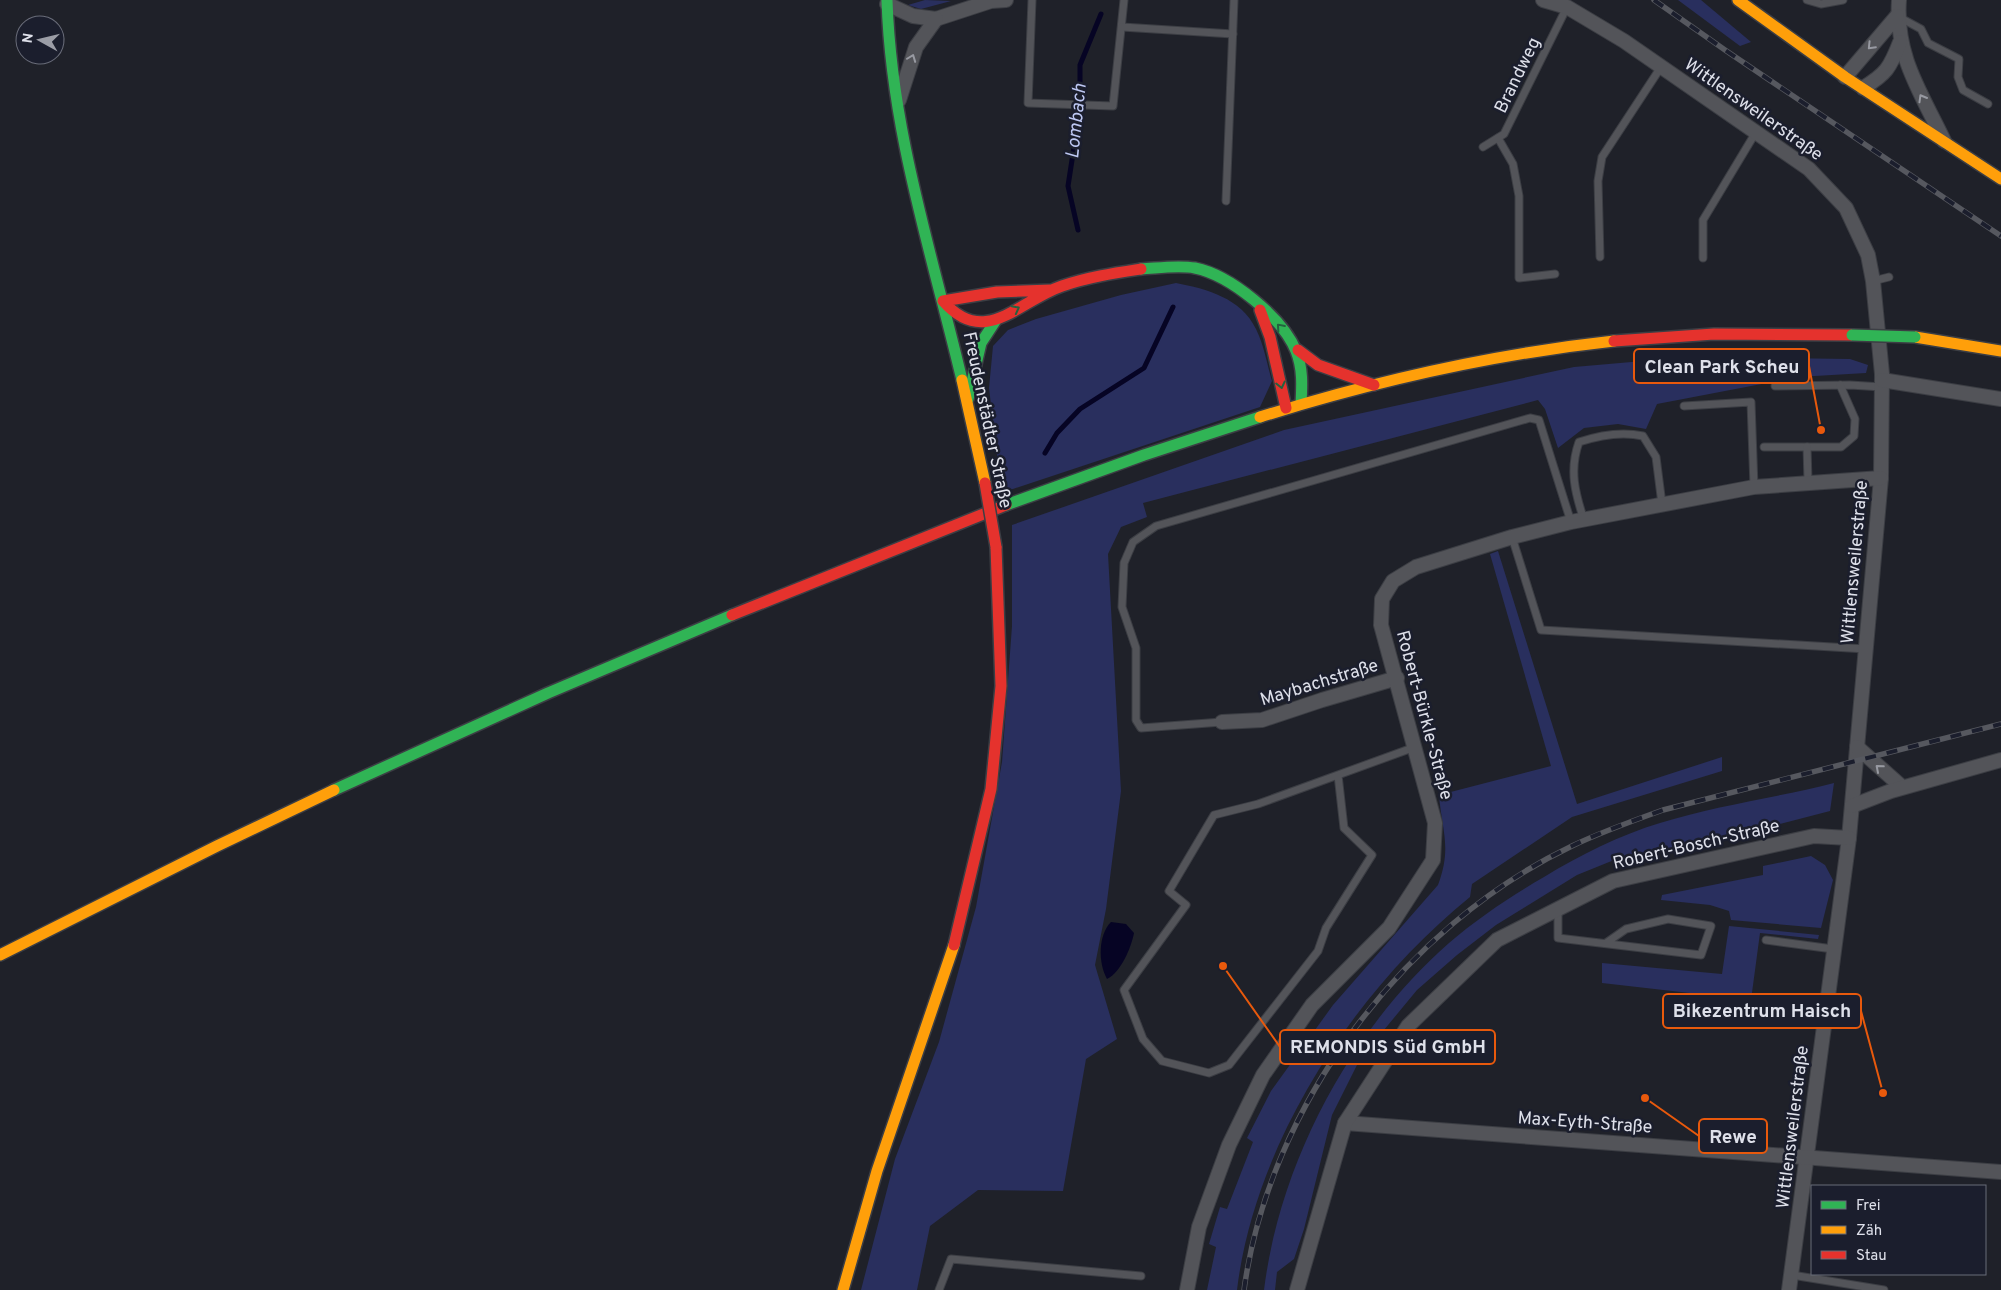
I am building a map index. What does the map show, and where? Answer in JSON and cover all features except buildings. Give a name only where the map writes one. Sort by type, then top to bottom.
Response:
[{"type":"main road","points":[[1738,0],[1845,77],[2001,179]]},
{"type":"main road","name":"Freudenstädter Straße","points":[[843,1290],[877,1171],[950,962],[991,789],[1001,686],[1000,595],[996,547],[968,399],[913,183],[898,103],[890,1]]},
{"type":"main road","points":[[1051,290],[1014,290],[961,296],[943,301],[957,316],[973,322],[996,320],[1051,290],[1108,275],[1152,267],[1195,268],[1231,282],[1281,326],[1298,350],[1318,365],[1374,385]]},
{"type":"main road","points":[[1258,305],[1270,337],[1286,408]]},
{"type":"main road","points":[[968,399],[982,344],[996,320]]},
{"type":"main road","points":[[0,955],[291,811],[610,667],[800,587],[1067,481],[1286,408],[1495,357],[1586,345],[1691,335],[1915,337],[2001,350]]},
{"type":"main road","points":[[1298,350],[1302,370],[1301,404]]},
{"type":"street","points":[[890,1],[913,16],[936,19],[988,1],[1006,0]]},
{"type":"street","name":"Wittlensweilerstraße","points":[[1543,0],[1567,7],[1661,67],[1809,169],[1846,208],[1868,255],[1873,281],[1882,383],[1881,478],[1849,838],[1833,949],[1808,1159],[1789,1290]]},
{"type":"street","points":[[1899,0],[1900,42],[1913,81],[1945,142]]},
{"type":"street","points":[[1845,77],[1898,16]]},
{"type":"street","points":[[898,103],[916,47],[936,19]]},
{"type":"street","points":[[1863,88],[1884,75],[1894,59],[1900,42]]},
{"type":"street","points":[[1882,383],[2001,399]]},
{"type":"street","name":"Robert-Bürkle-Straße","points":[[1187,1290],[1199,1227],[1229,1145],[1262,1075],[1312,1005],[1389,928],[1433,860],[1435,823],[1416,747],[1381,625],[1382,599],[1393,581],[1416,567],[1512,537],[1577,521],[1754,487],[1808,481],[1881,478]]},
{"type":"street","name":"Maybachstraße","points":[[1222,722],[1262,720],[1397,678]]},
{"type":"street","points":[[1857,747],[1902,788]]},
{"type":"street","points":[[1852,806],[1902,788],[2001,760]]},
{"type":"street","name":"Robert-Bosch-Straße","points":[[1297,1290],[1345,1123],[1408,1026],[1497,940],[1613,881],[1814,836],[1849,838]]},
{"type":"street","name":"Max-Eyth-Straße","points":[[1345,1123],[1563,1134],[1808,1159],[2001,1172]]},
{"type":"lane","points":[[1032,0],[1028,103],[1113,106],[1124,0]]},
{"type":"lane","points":[[1226,201],[1234,0]]},
{"type":"lane","points":[[1807,0],[1820,4],[1843,0]]},
{"type":"lane","name":"Brandweg","points":[[1483,147],[1504,134],[1567,7]]},
{"type":"lane","points":[[1898,16],[1921,29],[1928,42],[1959,59],[1958,77],[1963,90],[1988,104]]},
{"type":"lane","points":[[1122,28],[1234,34]]},
{"type":"lane","points":[[1600,257],[1598,181],[1602,157],[1661,67]]},
{"type":"lane","points":[[1703,258],[1703,220],[1756,132]]},
{"type":"lane","points":[[1498,138],[1513,164],[1519,196],[1519,278],[1554,274]]},
{"type":"lane","points":[[1873,281],[1889,277]]},
{"type":"lane","points":[[1775,386],[1882,383]]},
{"type":"lane","points":[[1764,447],[1841,447],[1854,436],[1855,420],[1840,385]]},
{"type":"lane","points":[[1684,406],[1751,402],[1754,487]]},
{"type":"lane","points":[[1222,722],[1155,729],[1141,728],[1136,720],[1136,648],[1122,607],[1124,563],[1133,542],[1156,526],[1530,418],[1539,420],[1577,521]]},
{"type":"lane","points":[[1577,521],[1572,459],[1578,442],[1597,436],[1628,433],[1643,436],[1656,457],[1662,504]]},
{"type":"lane","points":[[1807,447],[1808,481]]},
{"type":"lane","points":[[1512,537],[1541,630],[1866,649]]},
{"type":"lane","points":[[1338,775],[1344,828],[1372,856],[1326,928],[1318,951],[1229,1065],[1209,1073],[1162,1061],[1144,1039],[1124,990],[1186,905],[1169,891],[1214,816],[1258,804],[1338,775],[1416,747]]},
{"type":"lane","points":[[1558,909],[1558,938],[1702,955],[1711,926],[1668,918],[1626,929],[1606,943]]},
{"type":"lane","points":[[1766,940],[1833,949]]},
{"type":"lane","points":[[939,1290],[951,1259],[1141,1276]]},
{"type":"lane","points":[[1792,1276],[1884,1290]]},
{"type":"shaded area","points":[[925,0],[951,1],[921,9],[908,5]]},
{"type":"shaded area","points":[[1678,0],[1701,0],[1751,42],[1740,46]]},
{"type":"shaded area","points":[[1176,283],[1199,288],[1222,297],[1232,302],[1250,318],[1261,341],[1272,381],[1260,407],[1004,492],[1001,489],[989,388],[993,346],[1008,330],[1036,319],[1121,295]]},
{"type":"shaded area","points":[[1689,357],[1850,359],[1868,365],[1866,373],[1798,377],[1657,404],[1646,429],[1618,424],[1584,428],[1558,448],[1545,409],[1538,400],[1143,503],[1147,517],[1121,527],[1108,554],[1121,791],[1106,909],[1095,965],[1117,1039],[1086,1059],[1063,1191],[978,1190],[930,1226],[917,1290],[861,1290],[895,1159],[939,1042],[976,907],[1002,762],[1012,626],[1012,525],[1284,430],[1574,367]]},
{"type":"shaded area","points":[[1498,551],[1577,804],[1722,757],[1722,771],[1572,817],[1472,884],[1470,897],[1428,934],[1388,977],[1350,1023],[1317,1072],[1288,1125],[1265,1179],[1247,1234],[1237,1290],[1207,1290],[1216,1247],[1209,1244],[1220,1207],[1227,1209],[1253,1142],[1247,1138],[1271,1091],[1333,1005],[1438,885],[1445,850],[1439,795],[1551,766],[1490,554]]},
{"type":"shaded area","points":[[1834,783],[1830,811],[1738,835],[1619,858],[1577,875],[1496,925],[1457,955],[1417,990],[1360,1059],[1332,1115],[1304,1229],[1294,1259],[1277,1272],[1275,1290],[1264,1290],[1273,1242],[1286,1193],[1304,1146],[1326,1100],[1352,1057],[1381,1015],[1414,977],[1449,943],[1483,916],[1519,892],[1600,846],[1645,828],[1681,817]]},
{"type":"shaded area","points":[[1811,856],[1825,865],[1833,880],[1821,928],[1731,920],[1729,911],[1710,905],[1661,900],[1662,895],[1763,875],[1763,866]]},
{"type":"shaded area","points":[[1111,922],[1126,924],[1134,933],[1125,959],[1117,971],[1107,979],[1102,965],[1101,949],[1104,934]]},
{"type":"shaded area","points":[[1729,926],[1819,935],[1818,939],[1760,933],[1751,1000],[1602,983],[1602,963],[1722,974]]},
{"type":"waterway","name":"Lombach","points":[[1078,230],[1068,186],[1080,108],[1080,65],[1101,14]]},
{"type":"waterway","name":"Lombach","points":[[1045,453],[1057,433],[1080,409],[1144,368],[1173,307]]},
{"type":"railway","points":[[1654,0],[2001,236]]},
{"type":"railway","points":[[1244,1290],[1258,1221],[1282,1154],[1314,1090],[1354,1029],[1401,973],[1453,923],[1511,880],[1572,846],[1640,818],[1663,810],[2001,724]]},
{"type":"traffic: fast","points":[[887,0],[890,48],[905,144],[926,239],[962,380]]},
{"type":"traffic: fast","points":[[1141,269],[1195,268],[1224,279],[1254,300],[1280,325],[1296,351],[1301,370],[1301,404]]},
{"type":"traffic: fast","points":[[968,399],[981,343],[996,320]]},
{"type":"traffic: fast","points":[[1852,335],[1915,337]]},
{"type":"traffic: fast","points":[[1006,505],[1144,455],[1260,417]]},
{"type":"traffic: fast","points":[[334,790],[548,693],[732,615]]},
{"type":"traffic: slow","points":[[1738,0],[1845,77],[2001,179]]},
{"type":"traffic: slow","points":[[1915,337],[2001,351]]},
{"type":"traffic: slow","points":[[1260,417],[1347,392],[1435,370],[1524,353],[1614,341]]},
{"type":"traffic: slow","points":[[962,380],[985,483]]},
{"type":"traffic: slow","points":[[0,955],[217,846],[334,790]]},
{"type":"traffic: slow","points":[[843,1290],[877,1171],[954,945]]},
{"type":"traffic: jam","points":[[1051,290],[997,292],[943,301],[958,315],[973,321],[988,321],[1002,317],[1062,286],[1092,278],[1141,269]]},
{"type":"traffic: jam","points":[[1260,310],[1270,337],[1286,408]]},
{"type":"traffic: jam","points":[[1614,341],[1714,334],[1852,335]]},
{"type":"traffic: jam","points":[[1298,350],[1318,365],[1374,385]]},
{"type":"traffic: jam","points":[[985,483],[996,547]]},
{"type":"traffic: jam","points":[[732,615],[1006,505]]},
{"type":"traffic: jam","points":[[954,945],[991,789],[1001,686],[996,547]]},
{"type":"place","name":"Clean Park Scheu","points":[[1821,430]]},
{"type":"place","name":"REMONDIS Süd GmbH","points":[[1223,966]]},
{"type":"place","name":"Bikezentrum Haisch","points":[[1883,1093]]},
{"type":"place","name":"Rewe","points":[[1645,1098]]}]
